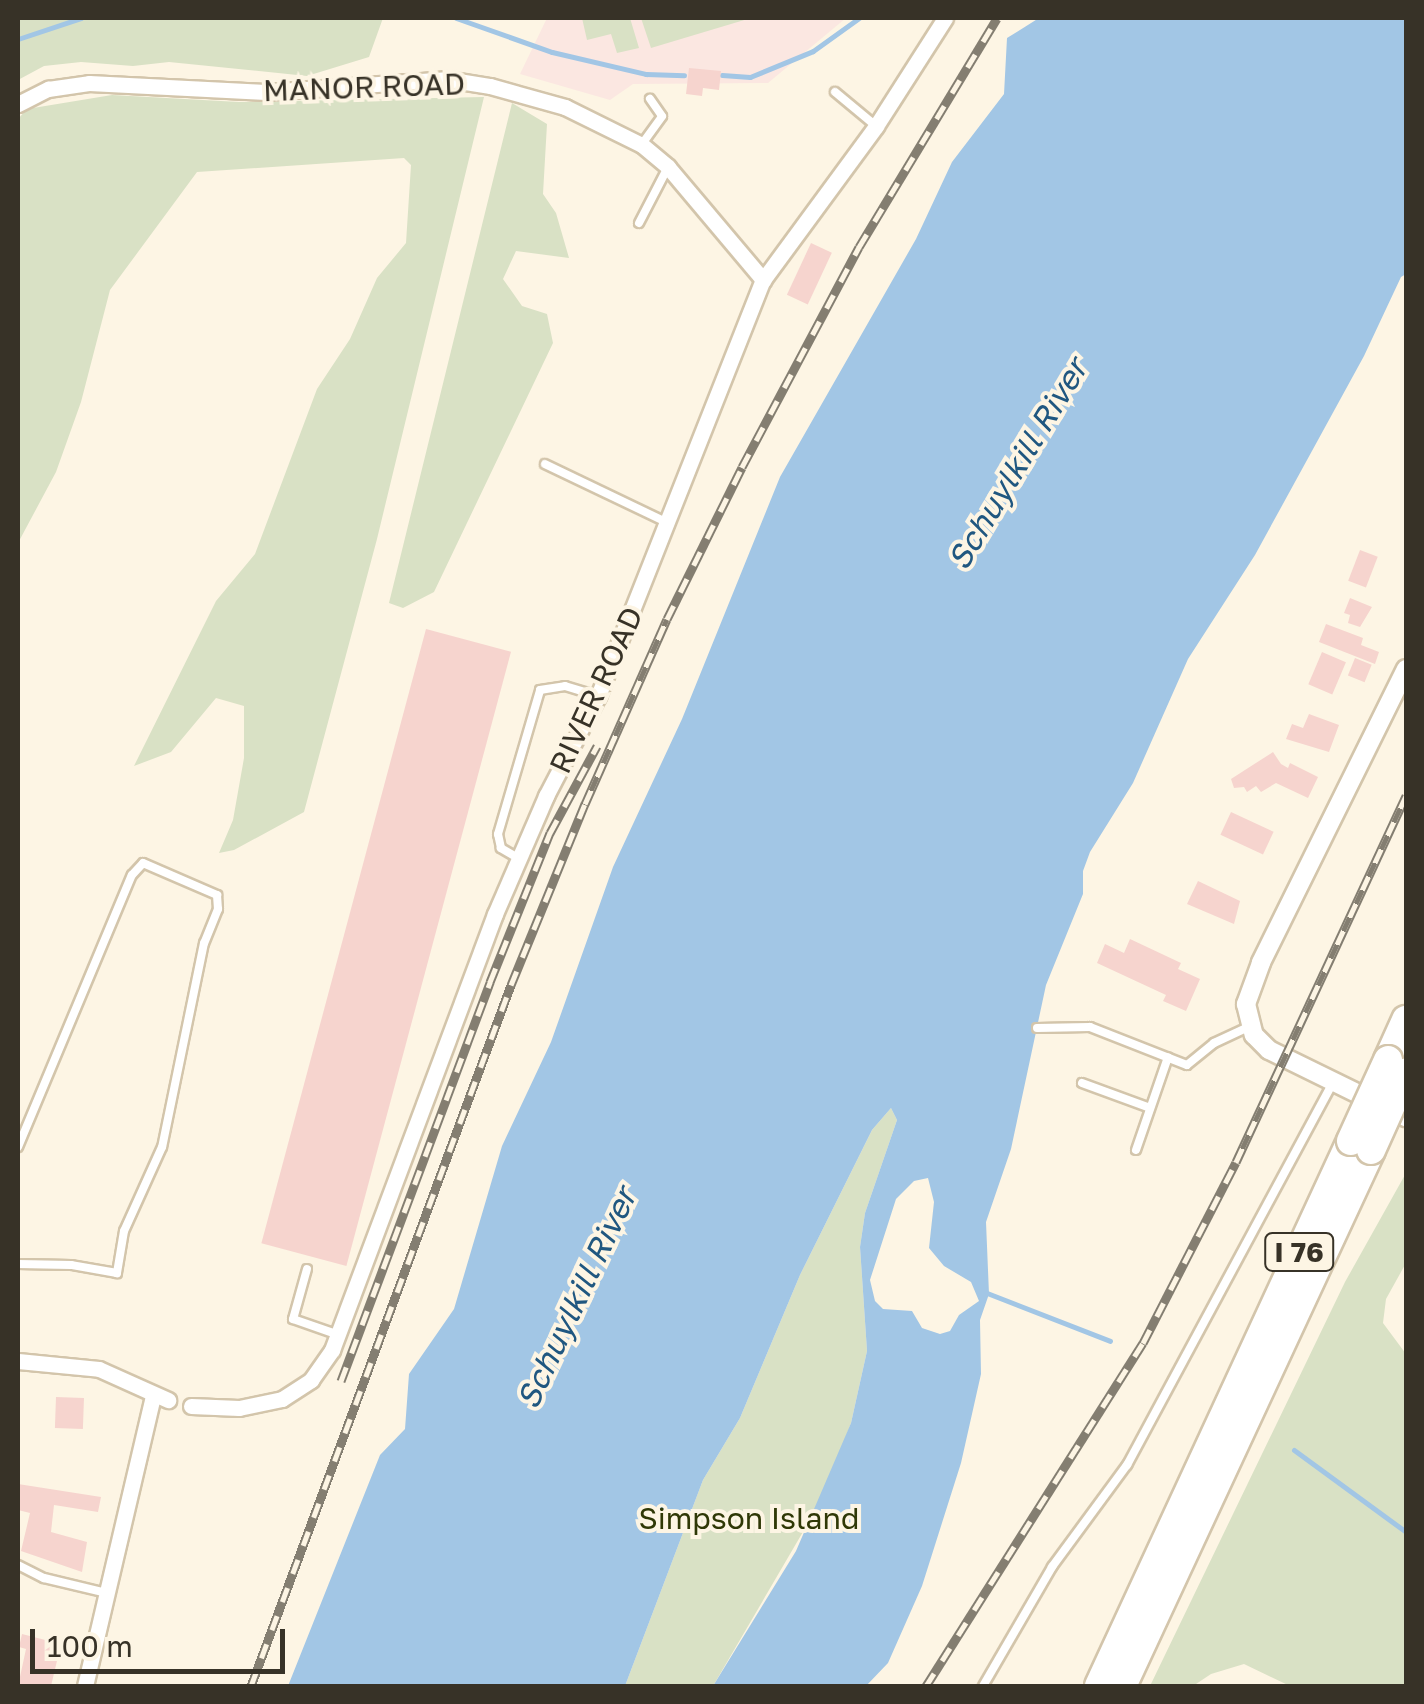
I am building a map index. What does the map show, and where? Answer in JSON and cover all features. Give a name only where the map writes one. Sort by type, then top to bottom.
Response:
[{"type":"highway","name":"I 76","points":[[1122,1686],[1195,1505],[1397,1066],[1406,1020]]},
{"type":"highway","name":"I 76","points":[[1099,1686],[1195,1505]]},
{"type":"street","name":"RIVER ROAD","points":[[191,1406],[262,1406],[299,1389],[323,1366],[518,858],[598,696],[763,280],[876,126],[946,18]]},
{"type":"street","name":"MANOR ROAD","points":[[18,104],[48,89],[89,82],[303,92],[465,80],[565,107],[642,145],[668,167],[763,280]]},
{"type":"street","points":[[1406,669],[1254,977],[1246,1004],[1250,1026],[1268,1050],[1406,1117]]},
{"type":"street","points":[[18,1361],[99,1369],[160,1398],[85,1686]]},
{"type":"lane","points":[[835,92],[876,126]]},
{"type":"lane","points":[[642,145],[662,116],[650,99]]},
{"type":"lane","points":[[639,223],[668,167]]},
{"type":"lane","points":[[546,464],[668,523]]},
{"type":"lane","points":[[518,858],[501,848],[498,834],[540,690],[565,686],[598,696]]},
{"type":"lane","points":[[18,1147],[132,875],[143,863],[217,894],[218,909],[204,943],[162,1147],[124,1231],[117,1273],[72,1265],[18,1264]]},
{"type":"lane","points":[[1037,1028],[1090,1027],[1186,1065],[1214,1042],[1250,1026]]},
{"type":"lane","points":[[1136,1150],[1168,1057]]},
{"type":"lane","points":[[1082,1084],[1150,1108]]},
{"type":"lane","points":[[983,1686],[1052,1567],[1127,1465],[1332,1084]]},
{"type":"lane","points":[[306,1268],[292,1319],[338,1335]]},
{"type":"lane","points":[[18,1565],[44,1578],[107,1593]]},
{"type":"shaded area","points":[[547,18],[846,18],[768,83],[633,84],[610,100],[520,74]]},
{"type":"green space","points":[[18,18],[383,18],[369,57],[307,76],[169,62],[133,66],[81,62],[44,66],[18,80]]},
{"type":"green space","points":[[582,18],[630,18],[639,48],[617,53],[611,34],[587,40]]},
{"type":"green space","points":[[641,18],[751,18],[651,48]]},
{"type":"green space","points":[[112,95],[239,102],[484,97],[377,539],[304,812],[234,850],[219,853],[233,820],[244,758],[244,706],[216,698],[171,752],[134,766],[216,601],[255,554],[317,389],[350,339],[377,278],[406,243],[411,165],[404,158],[197,172],[110,290],[81,402],[56,472],[18,543],[18,119],[27,109]]},
{"type":"green space","points":[[512,103],[547,124],[543,194],[556,213],[569,258],[516,251],[503,279],[522,306],[547,314],[553,343],[434,592],[403,608],[389,603]]},
{"type":"green space","name":"Simpson Island","points":[[891,1108],[897,1120],[865,1213],[860,1247],[867,1351],[851,1423],[821,1501],[713,1686],[625,1686],[703,1480],[740,1418],[800,1275],[872,1130]]},
{"type":"green space","points":[[1406,1173],[1406,1263],[1386,1299],[1383,1323],[1406,1354],[1406,1686],[1290,1686],[1244,1664],[1211,1674],[1193,1686],[1150,1686],[1345,1282]]},
{"type":"water","name":"Schuylkill River","points":[[1039,18],[1406,18],[1406,274],[1255,555],[1188,659],[1133,783],[1090,852],[1083,871],[1083,894],[1046,985],[1011,1149],[986,1222],[989,1294],[980,1320],[981,1374],[961,1463],[922,1586],[888,1663],[866,1686],[713,1686],[796,1551],[851,1423],[867,1351],[860,1247],[865,1213],[897,1120],[891,1108],[872,1130],[800,1275],[740,1418],[703,1480],[625,1686],[288,1686],[380,1455],[405,1429],[409,1374],[454,1309],[502,1146],[551,1042],[613,867],[682,719],[780,477],[916,239],[952,162],[1004,94],[1007,38]],"holes":[[[928,1178],[934,1202],[929,1248],[944,1266],[971,1282],[979,1301],[959,1315],[950,1331],[940,1334],[922,1328],[912,1311],[883,1309],[875,1301],[870,1280],[896,1199],[914,1181]]]},
{"type":"building","points":[[689,68],[721,71],[719,90],[703,88],[702,96],[686,94]]},
{"type":"building","points":[[811,243],[832,253],[808,304],[787,295]]},
{"type":"building","points":[[1360,550],[1378,557],[1366,588],[1348,581]]},
{"type":"building","points":[[1350,598],[1372,607],[1360,627],[1348,623],[1350,615],[1344,613]]},
{"type":"building","points":[[1326,624],[1363,638],[1361,645],[1379,652],[1375,664],[1319,642]]},
{"type":"building","points":[[426,629],[511,652],[346,1266],[261,1243]]},
{"type":"building","points":[[1322,652],[1346,662],[1332,694],[1308,684]]},
{"type":"building","points":[[1355,658],[1372,665],[1365,682],[1348,676]]},
{"type":"building","points":[[1309,714],[1339,725],[1329,752],[1286,739],[1292,724],[1303,728]]},
{"type":"building","points":[[1273,752],[1288,768],[1290,763],[1318,777],[1308,798],[1276,783],[1261,792],[1256,786],[1247,792],[1244,787],[1234,788],[1231,779]]},
{"type":"building","points":[[1231,812],[1274,832],[1263,855],[1220,835]]},
{"type":"building","points":[[1198,881],[1240,901],[1234,924],[1187,904]]},
{"type":"building","points":[[1130,939],[1181,963],[1178,969],[1200,979],[1186,1011],[1163,1001],[1166,995],[1097,963],[1105,944],[1124,953]]},
{"type":"building","points":[[56,1397],[84,1398],[83,1429],[55,1428]]},
{"type":"building","points":[[18,1484],[101,1497],[98,1512],[54,1505],[51,1532],[87,1542],[82,1572],[21,1551],[30,1513],[18,1510]]},
{"type":"building","points":[[22,1634],[61,1644],[51,1686],[18,1686],[26,1649],[19,1647]]},
{"type":"waterway","points":[[18,39],[81,18]]},
{"type":"waterway","points":[[456,18],[552,52],[646,74],[684,75]]},
{"type":"waterway","points":[[722,75],[750,77],[813,51],[859,18]]},
{"type":"waterway","points":[[987,1293],[1110,1341]]},
{"type":"waterway","points":[[1294,1450],[1406,1532]]},
{"type":"railway","points":[[251,1686],[511,985],[667,619],[742,467],[859,247],[997,18]]},
{"type":"railway","points":[[341,1381],[550,833],[597,746]]},
{"type":"railway","points":[[926,1686],[1143,1343],[1236,1162],[1406,795]]}]
